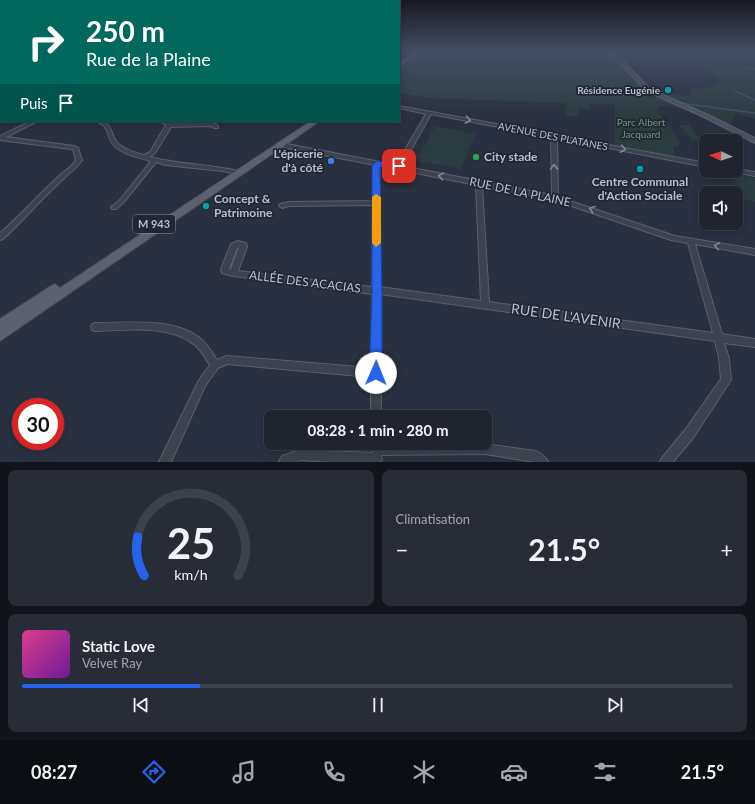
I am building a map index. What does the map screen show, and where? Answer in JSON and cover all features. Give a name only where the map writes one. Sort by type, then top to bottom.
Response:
[{"type":"main road","name":"M 943","points":[[0,335],[237,172],[307,122]]},
{"type":"main road","name":"M 943","points":[[0,326],[237,172],[282,145],[315,122]]},
{"type":"street","points":[[632,73],[648,90],[706,116],[755,141]]},
{"type":"street","name":"AVENUE DES PLATANES","points":[[400,107],[699,164]]},
{"type":"street","points":[[399,166],[429,113]]},
{"type":"street","points":[[0,138],[33,122]]},
{"type":"street","points":[[102,122],[106,124],[114,142],[122,150],[154,161],[237,172]]},
{"type":"street","points":[[164,122],[170,125],[212,124],[216,127]]},
{"type":"street","points":[[144,158],[152,153],[170,125]]},
{"type":"street","points":[[554,136],[555,198]]},
{"type":"street","points":[[0,138],[72,146],[75,148],[79,160],[75,166],[58,180],[16,223],[0,237]]},
{"type":"street","name":"RUE DE LA PLAINE","points":[[282,145],[378,164],[399,166],[555,198],[577,204],[658,233],[691,242],[755,252]]},
{"type":"street","points":[[114,207],[121,202],[154,161]]},
{"type":"street","points":[[376,410],[376,167],[378,164]]},
{"type":"street","points":[[743,172],[755,174]]},
{"type":"street","points":[[479,183],[485,304]]},
{"type":"street","points":[[282,206],[289,204],[376,203]]},
{"type":"street","points":[[666,462],[689,434],[726,380],[724,358],[691,242]]},
{"type":"street","name":"ALLÉE DES ACACIAS","points":[[233,273],[366,290],[377,290]]},
{"type":"street","name":"RUE DE L'AVENIR","points":[[377,290],[755,343]]},
{"type":"street","points":[[95,327],[141,327],[179,330],[198,342],[215,365]]},
{"type":"street","points":[[165,462],[202,383],[215,365],[226,360],[376,373]]},
{"type":"street","points":[[285,462],[286,460],[300,455],[377,454],[485,448],[535,456],[542,462]]},
{"type":"green space","name":"Parc Albert Jacquard","points":[[400,73],[627,73],[649,98],[663,98],[668,94],[689,96],[692,93],[690,89],[703,89],[722,81],[712,73],[755,73],[755,119],[737,113],[728,125],[696,110],[658,105],[659,108],[656,110],[680,141],[678,146],[673,146],[675,156],[615,145],[615,104],[591,104],[590,110],[579,108],[577,117],[565,115],[566,103],[427,98],[400,93]]},
{"type":"green space","points":[[679,125],[689,125],[699,137],[699,141],[692,140]]},
{"type":"green space","points":[[435,126],[475,134],[461,169],[414,160],[417,153],[420,154]]},
{"type":"green space","points":[[743,176],[755,178],[755,202],[743,199],[743,186],[737,186],[734,178],[743,178]]},
{"type":"waterway","points":[[735,91],[755,100]]},
{"type":"waterway","points":[[680,103],[755,113]]},
{"type":"slow traffic","points":[[376,197],[376,243]]},
{"type":"place","name":"Résidence Eugénie","points":[[668,90]]},
{"type":"place","name":"City stade","points":[[476,157]]},
{"type":"place","name":"L'épicerie d'à côté","points":[[331,161]]},
{"type":"place","name":"Centre Communal d'Action Sociale","points":[[640,169]]},
{"type":"place","name":"Concept & Patrimoine","points":[[206,206]]},
{"type":"route","points":[[376,373],[376,167],[378,164],[395,167],[399,166]]}]
